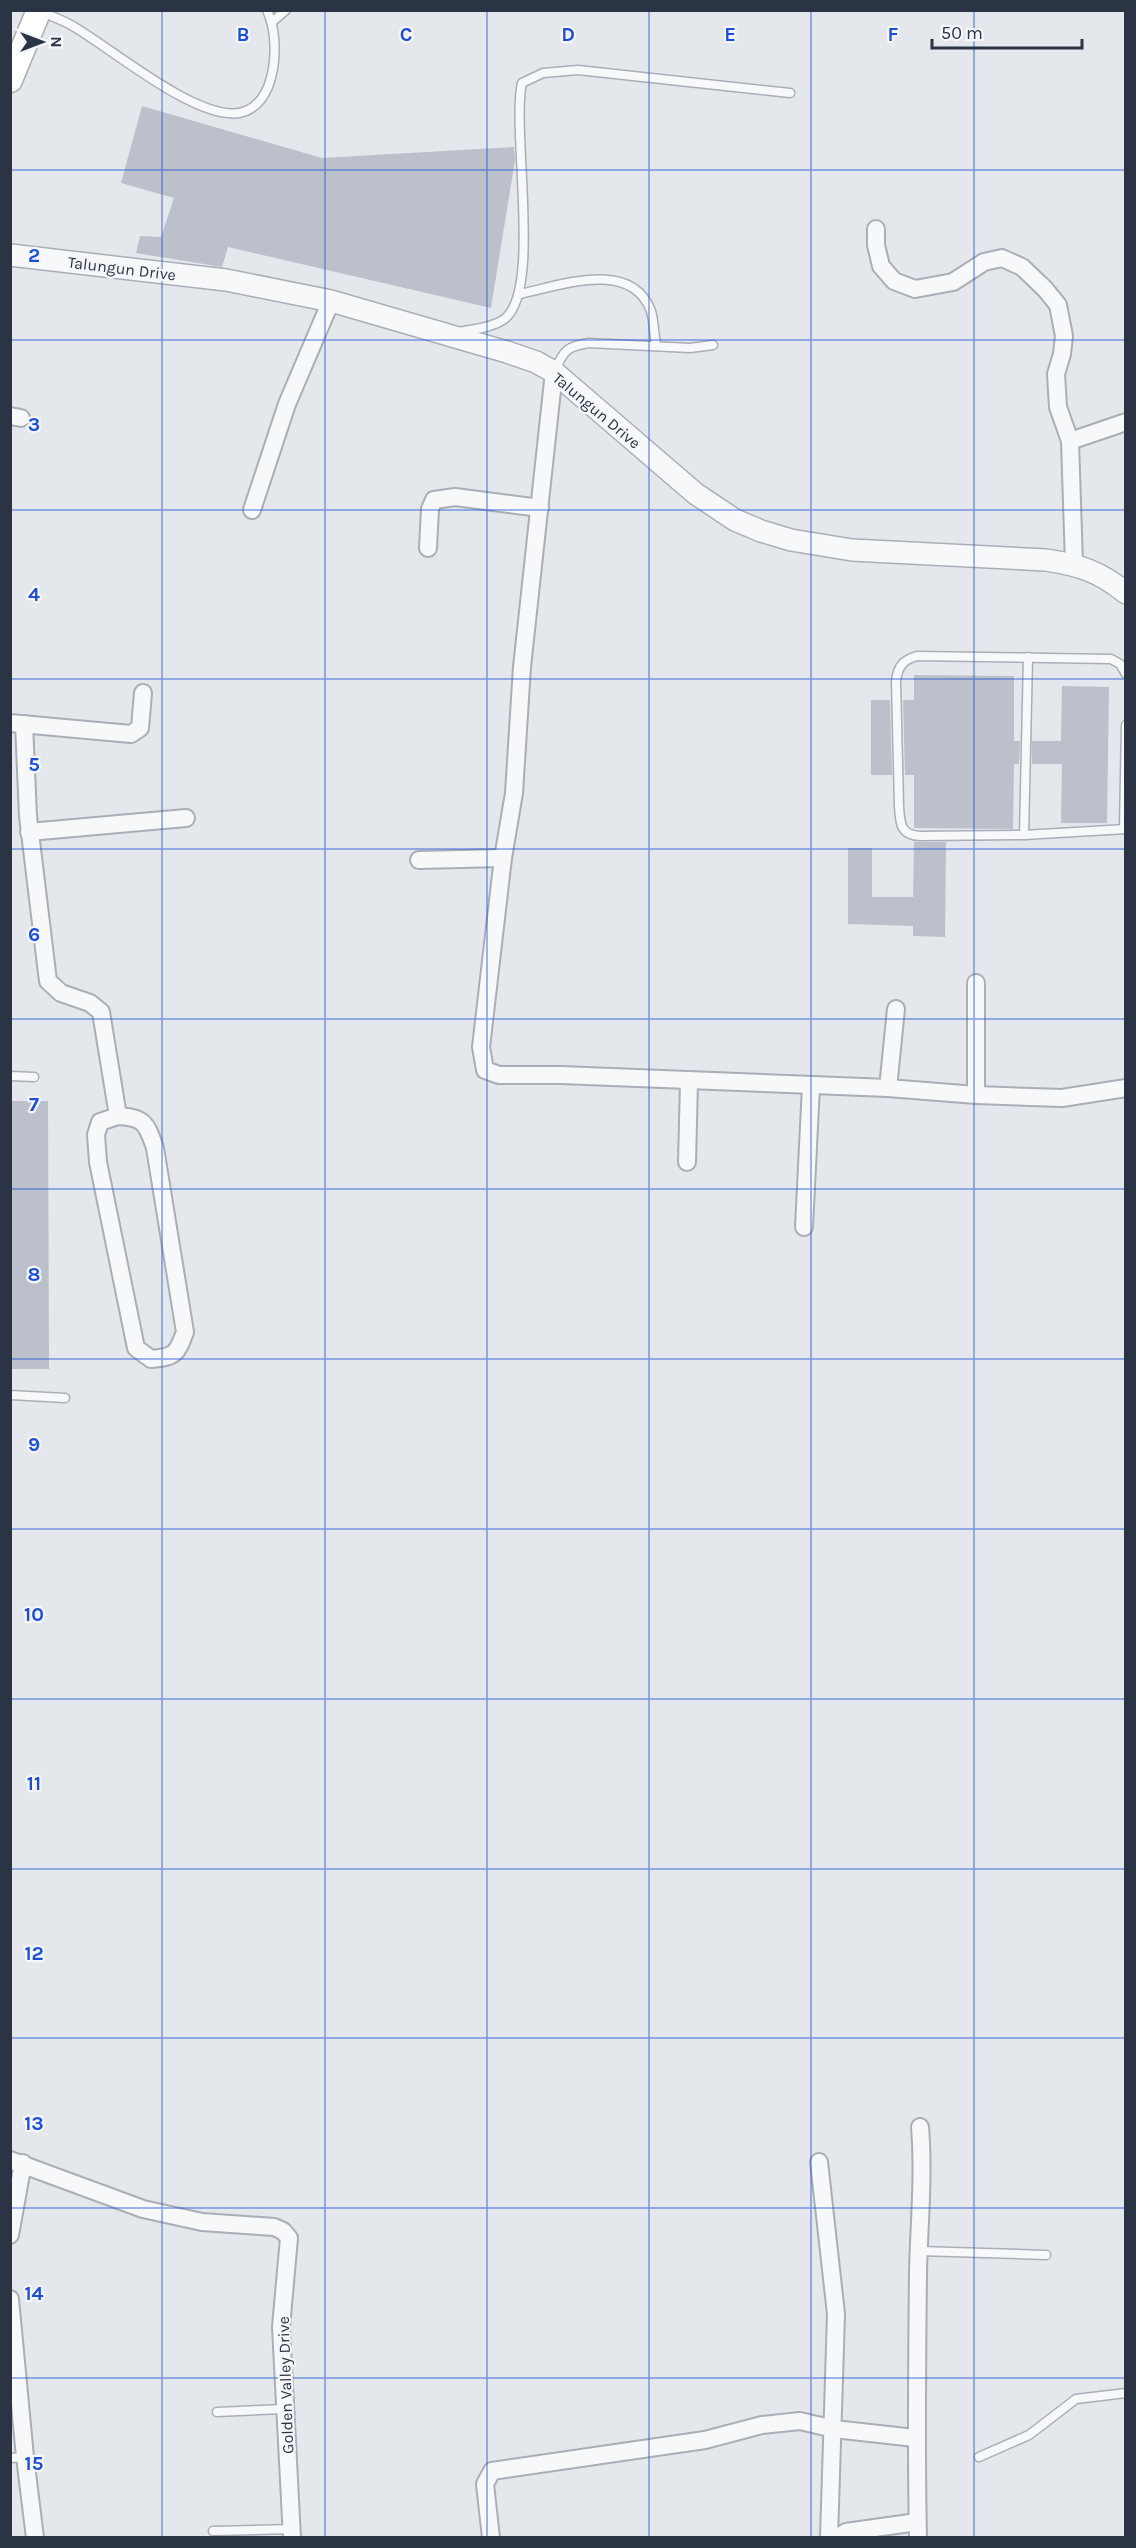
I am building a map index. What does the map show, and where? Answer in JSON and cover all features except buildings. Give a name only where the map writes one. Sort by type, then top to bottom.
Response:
[{"type":"main road","points":[[10,80],[39,11]]},
{"type":"street","points":[[876,229],[876,245],[881,266],[894,281],[915,289],[953,282],[984,262],[1002,258],[1022,267],[1058,305],[1064,336],[1056,374],[1058,407],[1070,441],[1074,564]]},
{"type":"street","name":"Talungun Drive","points":[[10,255],[226,280],[331,302],[449,334],[536,362],[554,372],[696,494],[735,520],[761,531],[791,540],[852,550],[1046,560],[1074,564],[1101,574],[1125,593]]},
{"type":"street","points":[[252,510],[287,404],[331,302]]},
{"type":"street","points":[[554,372],[522,667],[515,783],[503,858],[481,1047],[485,1070],[499,1076],[561,1076],[888,1088],[976,1095],[1062,1098],[1125,1088]]},
{"type":"street","points":[[1070,441],[1125,422]]},
{"type":"street","points":[[428,548],[430,509],[434,500],[455,497],[540,508]]},
{"type":"street","points":[[118,1116],[101,1012],[90,1003],[61,993],[48,981],[17,724],[131,734],[140,728],[143,693]]},
{"type":"street","points":[[30,832],[186,818]]},
{"type":"street","points":[[419,860],[503,858]]},
{"type":"street","points":[[976,983],[976,1095]]},
{"type":"street","points":[[888,1088],[896,1009]]},
{"type":"street","points":[[687,1162],[689,1082]]},
{"type":"street","points":[[804,1227],[811,1086]]},
{"type":"street","points":[[118,1116],[134,1117],[147,1125],[154,1148],[185,1332],[179,1349],[170,1358],[151,1359],[136,1348],[98,1162],[96,1135],[100,1122],[118,1116]]},
{"type":"street","points":[[836,2538],[846,2532],[918,2530],[915,2438],[923,2166],[920,2127]]},
{"type":"street","points":[[10,2235],[16,2162]]},
{"type":"street","name":"Golden Valley Drive","points":[[16,2162],[143,2210],[202,2222],[274,2227],[283,2231],[289,2238],[281,2327],[292,2533]]},
{"type":"street","points":[[819,2162],[836,2314],[829,2538]]},
{"type":"street","points":[[10,2299],[18,2457],[35,2538]]},
{"type":"street","points":[[491,2538],[485,2484],[492,2471],[705,2439],[762,2425],[800,2421],[834,2429],[915,2438]]},
{"type":"lane","points":[[39,11],[71,25],[171,91],[218,110],[238,113],[249,109],[264,98],[270,81],[274,50],[272,22],[267,10]]},
{"type":"lane","points":[[272,22],[286,10]]},
{"type":"lane","points":[[449,334],[486,327],[504,320],[520,294],[523,181],[518,100],[522,83],[543,73],[578,70],[790,93]]},
{"type":"lane","points":[[520,294],[594,278],[622,283],[636,290],[651,311],[656,344]]},
{"type":"lane","points":[[554,372],[562,354],[573,345],[589,343],[656,344],[690,348],[714,345]]},
{"type":"lane","points":[[1125,674],[1120,664],[1111,659],[918,656],[906,659],[898,668],[896,681],[901,827],[914,836],[1024,835],[1125,829],[1125,725]]},
{"type":"lane","points":[[1024,835],[1028,657]]},
{"type":"lane","points":[[10,1076],[34,1077]]},
{"type":"lane","points":[[10,1395],[65,1398]]},
{"type":"lane","points":[[919,2251],[1046,2255]]},
{"type":"lane","points":[[979,2457],[1029,2435],[1076,2399],[1125,2393]]},
{"type":"lane","points":[[217,2412],[284,2409]]},
{"type":"lane","points":[[213,2531],[292,2533]]}]
